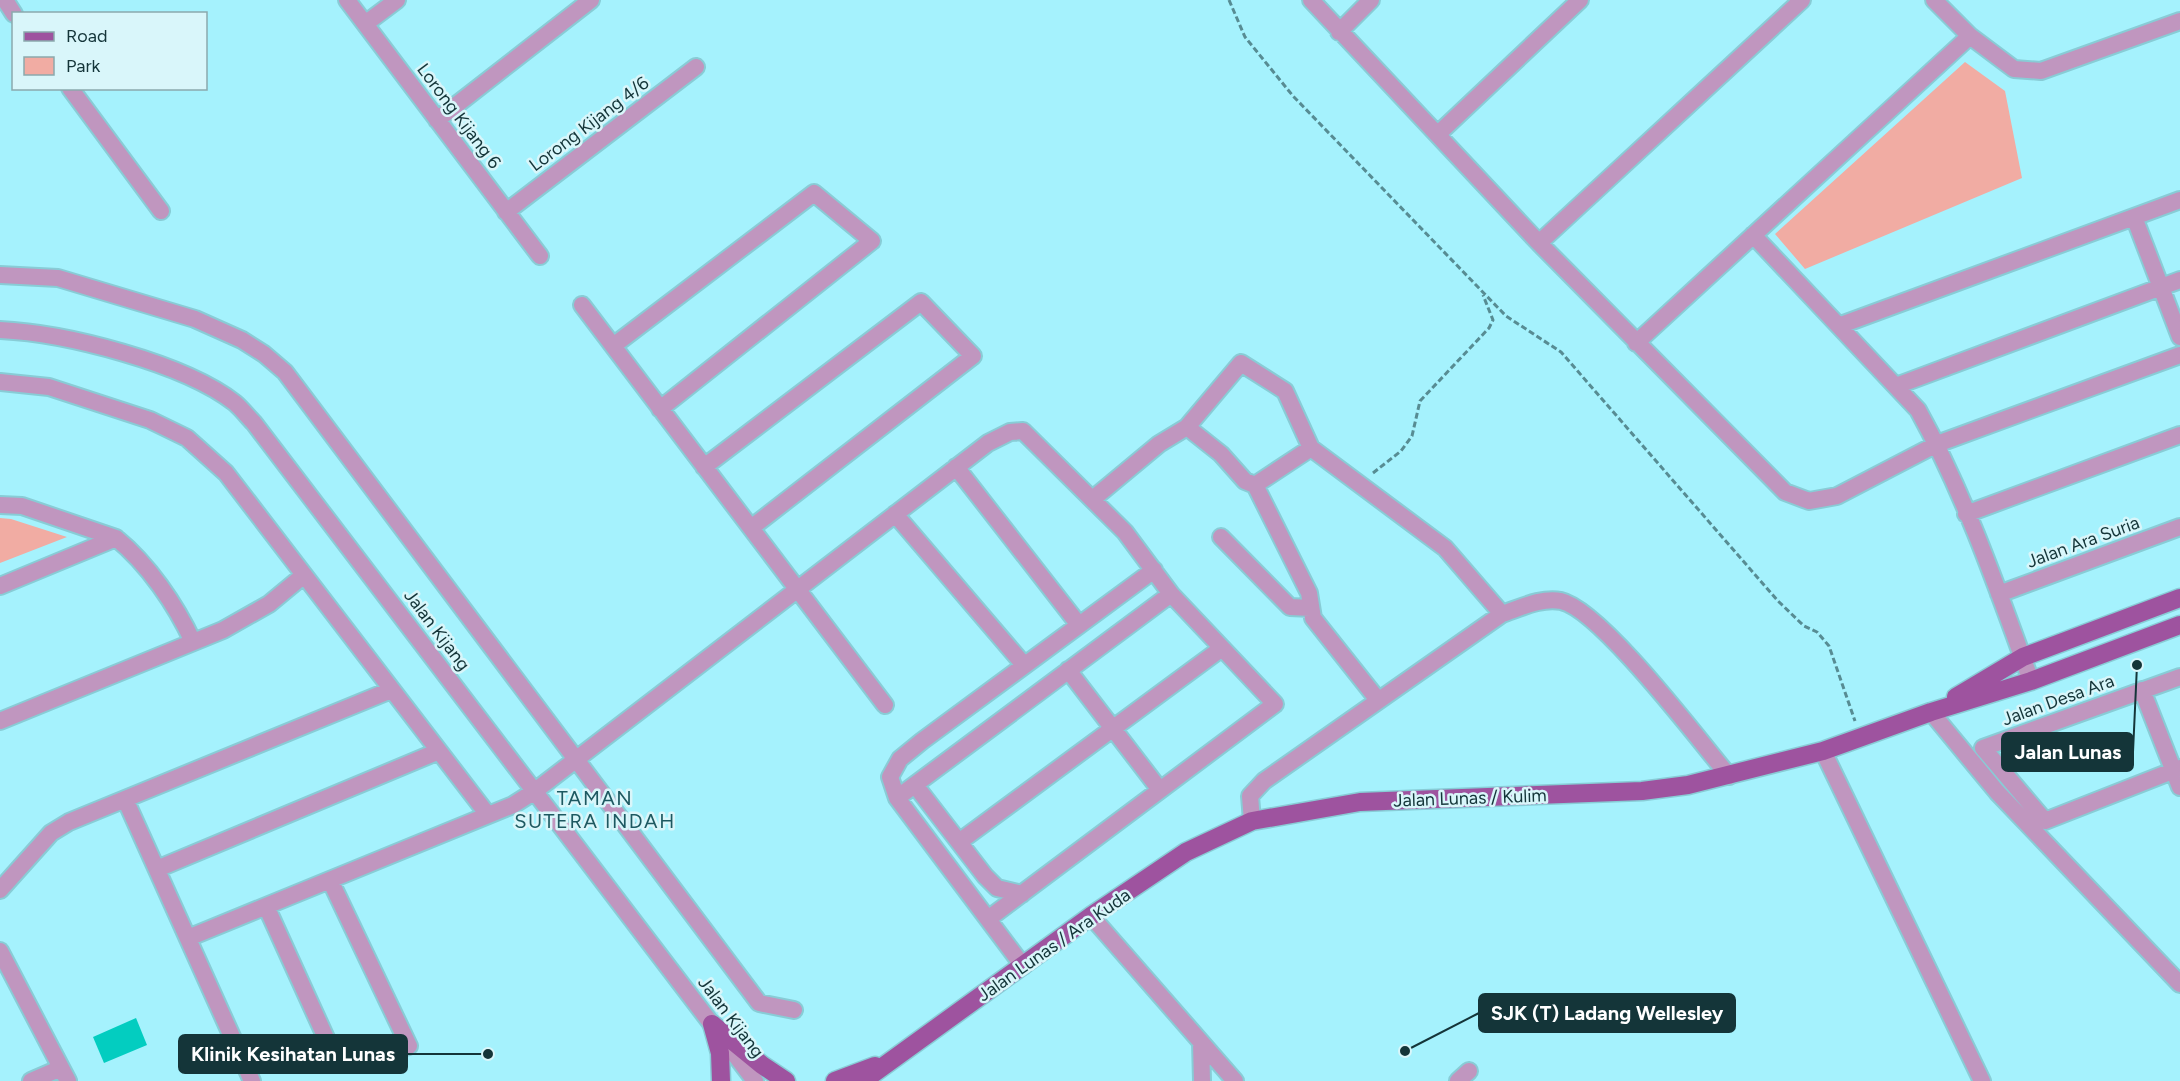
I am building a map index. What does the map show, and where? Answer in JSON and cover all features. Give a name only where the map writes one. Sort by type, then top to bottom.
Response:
[{"type":"main road","points":[[1931,712],[2023,657],[2180,598]]},
{"type":"main road","points":[[1931,712],[2031,681],[2180,625]]},
{"type":"main road","name":"Jalan Lunas / Kulim","points":[[1252,821],[1360,802],[1642,791],[1688,785],[1823,751],[1931,712]]},
{"type":"main road","name":"Jalan Lunas / Ara Kuda","points":[[862,1081],[1092,916],[1186,852],[1252,821]]},
{"type":"main road","points":[[712,1024],[720,1053],[721,1081]]},
{"type":"main road","points":[[712,1024],[762,1065],[786,1081]]},
{"type":"main road","points":[[835,1081],[893,1059]]},
{"type":"street","points":[[0,4],[5,0]]},
{"type":"street","name":"Lorong Kijang 6","points":[[347,0],[540,256]]},
{"type":"street","points":[[365,24],[397,0]]},
{"type":"street","points":[[437,120],[591,0]]},
{"type":"street","points":[[1311,0],[1539,243],[1785,492],[1809,501],[1837,496],[1936,444],[2180,355]]},
{"type":"street","points":[[1339,32],[1371,0]]},
{"type":"street","points":[[1438,134],[1580,0]]},
{"type":"street","points":[[1539,243],[1802,0]]},
{"type":"street","points":[[1934,0],[1970,36],[2014,69],[2041,71],[2180,21]]},
{"type":"street","points":[[1636,343],[1970,36]]},
{"type":"street","name":"Lorong Kijang 4/6","points":[[506,212],[696,67]]},
{"type":"street","points":[[71,90],[161,211]]},
{"type":"street","points":[[613,346],[814,193],[872,241],[660,409]]},
{"type":"street","points":[[1841,325],[2180,200]]},
{"type":"street","points":[[2134,217],[2180,337]]},
{"type":"street","points":[[1754,236],[1841,325],[1918,410],[1936,444],[1966,514],[2031,681]]},
{"type":"street","points":[[0,275],[58,278],[195,319],[264,354],[285,372],[759,1003],[794,1010]]},
{"type":"street","points":[[1896,386],[2180,280]]},
{"type":"street","points":[[704,467],[921,302],[973,356],[751,528]]},
{"type":"street","points":[[582,305],[885,705]]},
{"type":"street","name":"Jalan Kijang","points":[[0,330],[72,338],[180,373],[236,404],[254,423],[755,1081]]},
{"type":"street","points":[[1094,498],[1159,444],[1187,427],[1241,363],[1285,391],[1311,448],[1445,548],[1502,614]]},
{"type":"street","points":[[0,382],[49,387],[150,420],[187,438],[226,473],[488,815]]},
{"type":"street","points":[[1187,427],[1221,454],[1245,481],[1255,486],[1309,593],[1313,618],[1378,700]]},
{"type":"street","points":[[188,938],[488,815],[535,791],[988,443],[1010,432],[1023,430],[1094,498],[1125,532],[1171,594],[1275,704],[988,919]]},
{"type":"street","points":[[1966,514],[2180,435]]},
{"type":"street","points":[[1255,486],[1311,448]]},
{"type":"street","points":[[956,467],[1079,625]]},
{"type":"street","points":[[0,504],[22,506],[116,538],[128,548],[172,604],[193,642]]},
{"type":"street","points":[[896,514],[1024,665]]},
{"type":"street","name":"Jalan Ara Suria","points":[[1999,594],[2180,527]]},
{"type":"street","points":[[1221,537],[1290,608],[1311,608]]},
{"type":"street","points":[[0,586],[116,538]]},
{"type":"street","points":[[1023,966],[897,798],[890,777],[900,759],[1154,570]]},
{"type":"street","points":[[0,721],[223,630],[269,604],[304,575]]},
{"type":"street","points":[[897,798],[1171,594]]},
{"type":"street","points":[[1252,821],[1250,796],[1264,781],[1502,614],[1544,601],[1561,601],[1583,611],[1612,638],[1729,776]]},
{"type":"street","points":[[959,842],[1222,648]]},
{"type":"street","points":[[1068,670],[1160,790]]},
{"type":"street","name":"Jalan Desa Ara","points":[[2177,769],[2045,820],[1983,748],[2180,677]]},
{"type":"street","points":[[0,890],[51,834],[69,822],[391,690]]},
{"type":"street","points":[[2142,690],[2177,769],[2180,787]]},
{"type":"street","points":[[1931,712],[1997,792],[2180,984]]},
{"type":"street","points":[[157,869],[439,751]]},
{"type":"street","points":[[1823,751],[1982,1081]]},
{"type":"street","points":[[915,785],[998,888],[1022,894]]},
{"type":"street","points":[[126,799],[252,1081]]},
{"type":"street","points":[[266,906],[331,1049],[337,1056],[352,1059],[409,1046],[330,879]]},
{"type":"street","points":[[1092,916],[1235,1081]]},
{"type":"street","points":[[0,951],[64,1075],[31,1081]]},
{"type":"street","points":[[1201,1042],[1202,1081]]},
{"type":"path","points":[[1229,0],[1245,37],[1293,96],[1506,316],[1561,352],[1778,601],[1804,626],[1817,632],[1829,646],[1861,737]]},
{"type":"path","points":[[1359,484],[1401,451],[1412,436],[1420,401],[1489,328],[1493,320],[1492,312],[1481,291]]},
{"type":"green space","points":[[1965,62],[2005,91],[2022,178],[1805,269],[1775,234]]},
{"type":"green space","points":[[0,518],[11,519],[67,537],[0,563]]},
{"type":"building","points":[[136,1018],[147,1045],[104,1063],[93,1037]]},
{"type":"place","name":"Jalan Lunas","points":[[2137,665]]},
{"type":"place","name":"SJK (T) Ladang Wellesley","points":[[1405,1051]]},
{"type":"place","name":"Klinik Kesihatan Lunas","points":[[488,1054]]},
{"type":"district","name":"TAMAN SUTERA INDAH","points":[[595,810]]}]
